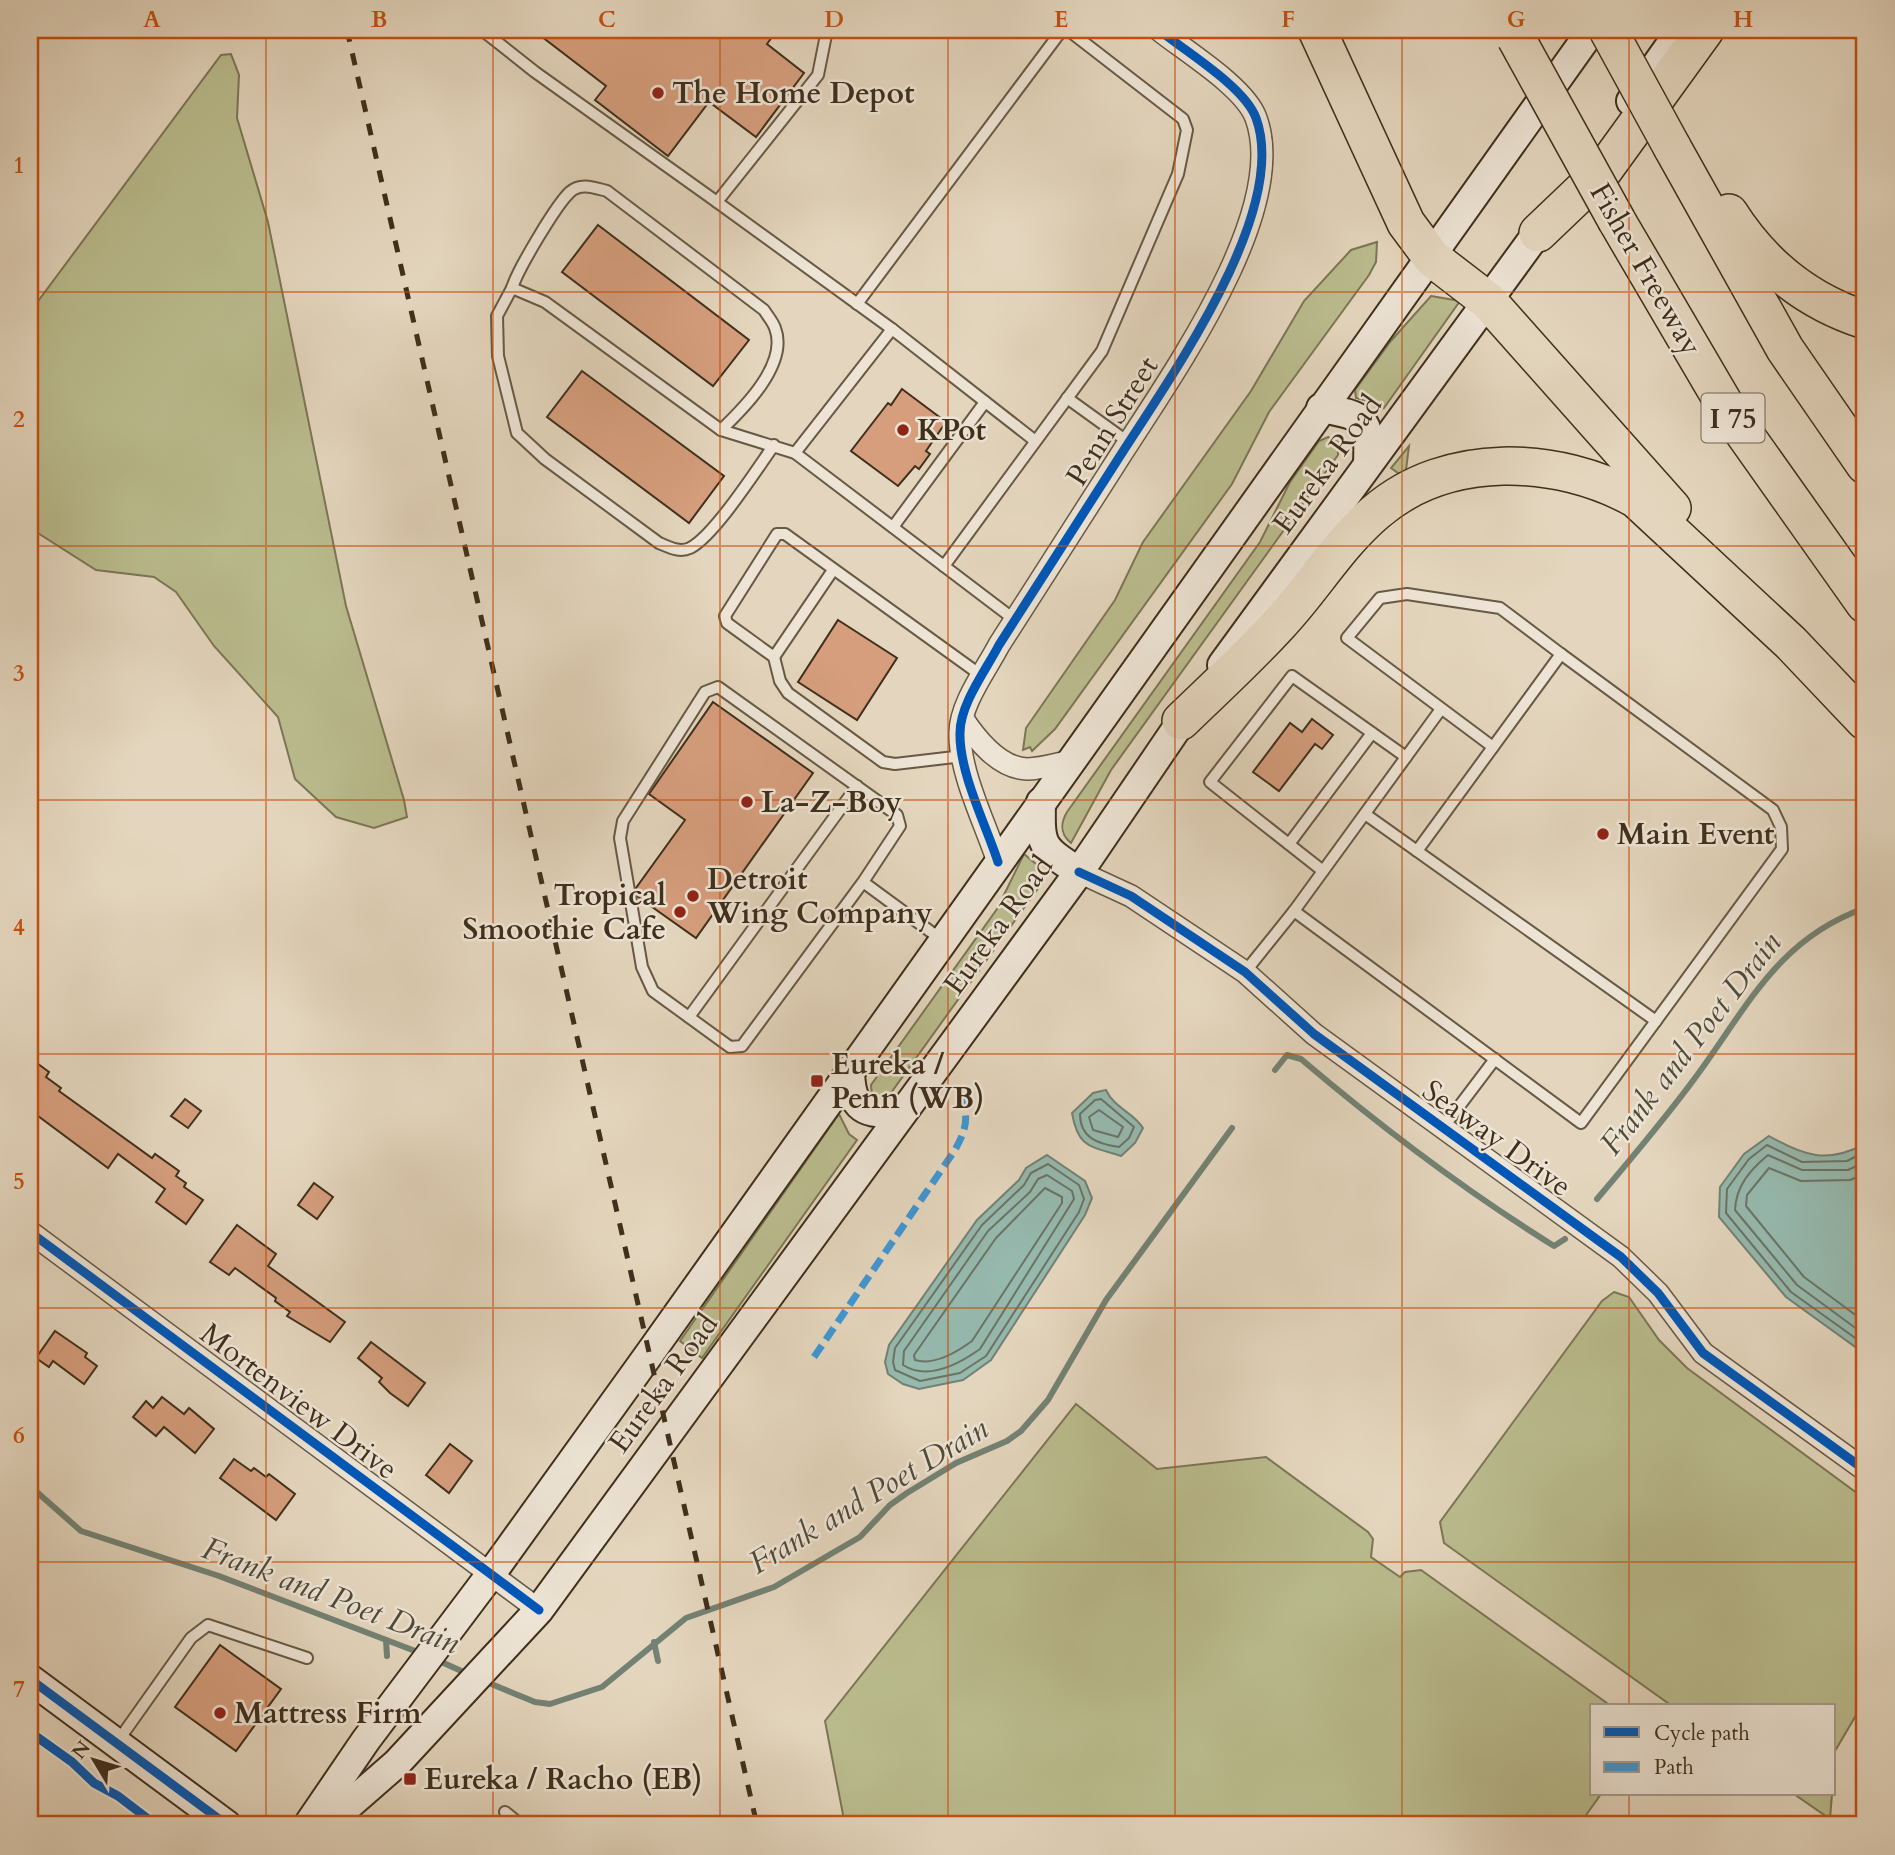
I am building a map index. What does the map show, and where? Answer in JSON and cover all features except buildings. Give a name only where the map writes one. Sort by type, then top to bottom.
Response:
[{"type":"highway","points":[[1317,30],[1389,192],[1406,223],[1432,258],[1488,301],[1791,643],[1865,721]]},
{"type":"highway","name":"I 75","points":[[1608,30],[1784,349],[1865,465]]},
{"type":"highway","points":[[1538,233],[1603,171],[1705,30]]},
{"type":"highway","name":"Fisher Freeway","points":[[1514,34],[1617,221],[1729,412],[1865,604]]},
{"type":"highway","points":[[1672,147],[1694,160],[1742,234],[1781,276],[1817,300],[1865,320]]},
{"type":"highway","points":[[1181,721],[1280,624],[1348,539],[1376,511],[1439,475],[1469,470],[1531,466],[1558,470],[1613,486],[1655,514],[1791,643]]},
{"type":"main road","name":"Eureka Road","points":[[307,1825],[404,1688],[491,1574],[1321,408],[1432,258],[1592,30]]},
{"type":"main road","name":"Eureka Road","points":[[326,1825],[397,1763],[539,1611],[1079,872],[1181,721],[1367,463],[1538,233],[1681,30]]},
{"type":"main road","points":[[1321,408],[1348,413],[1365,425],[1369,432],[1367,463]]},
{"type":"main road","points":[[1041,802],[1040,836],[1050,852],[1079,872]]},
{"type":"main road","points":[[850,1070],[850,1092],[859,1107],[877,1114],[902,1113]]},
{"type":"main road","points":[[30,1679],[227,1825]]},
{"type":"street","name":"Penn Street","points":[[999,862],[963,756],[959,731],[963,719],[982,676],[1015,620],[1212,309],[1227,279],[1245,231],[1263,151],[1255,116],[1234,89],[1159,30]]},
{"type":"street","points":[[963,719],[978,742],[999,758],[1025,769],[1071,761]]},
{"type":"street","name":"Seaway Drive","points":[[1079,872],[1131,896],[1245,972],[1294,1018],[1634,1268],[1658,1293],[1703,1353],[1865,1470]]},
{"type":"street","name":"Mortenview Drive","points":[[30,1232],[539,1611]]},
{"type":"lane","points":[[482,30],[535,72],[892,329],[1034,440]]},
{"type":"lane","points":[[717,202],[818,75],[827,30]]},
{"type":"lane","points":[[857,304],[1062,30]]},
{"type":"lane","points":[[944,566],[1102,351],[1129,294],[1178,174],[1186,130],[1183,119],[1068,30]]},
{"type":"lane","points":[[721,430],[752,401],[766,379],[776,350],[776,330],[764,310],[607,191],[587,185],[571,191],[518,271],[497,316],[498,356],[517,433],[545,459],[659,543],[675,550],[690,548],[723,517],[774,445]]},
{"type":"lane","points":[[512,288],[545,302],[721,430],[795,453],[1015,620]]},
{"type":"lane","points":[[795,453],[892,329]]},
{"type":"lane","points":[[1067,398],[1128,442]]},
{"type":"lane","points":[[893,527],[985,402]]},
{"type":"lane","points":[[963,756],[895,764],[883,762],[788,692],[779,681],[774,657],[727,623],[725,616],[777,534],[785,534],[982,676]]},
{"type":"lane","points":[[774,657],[833,570]]},
{"type":"lane","points":[[1294,911],[1581,1123],[1782,849],[1782,827],[1773,810],[1500,608],[1407,594],[1380,598],[1347,638],[1493,747]]},
{"type":"lane","points":[[1417,851],[1561,654]]},
{"type":"lane","points":[[1323,871],[1210,782],[1293,676],[1406,757]]},
{"type":"lane","points":[[718,687],[897,815],[900,826],[863,882],[742,1046],[730,1047],[653,990],[642,967],[620,838],[623,821],[705,692],[718,687]]},
{"type":"lane","points":[[1245,972],[1294,911],[1441,709]]},
{"type":"lane","points":[[1289,845],[1373,733]]},
{"type":"lane","points":[[689,1017],[857,786]]},
{"type":"lane","points":[[1365,814],[1656,1021]]},
{"type":"lane","points":[[863,882],[942,940]]},
{"type":"lane","points":[[1442,1129],[1495,1059]]},
{"type":"lane","points":[[117,1743],[191,1638],[208,1625],[307,1658]]},
{"type":"lane","points":[[505,1812],[521,1825]]},
{"type":"green space","points":[[231,54],[239,75],[237,118],[268,222],[346,606],[404,800],[407,817],[374,828],[336,817],[295,779],[278,717],[214,646],[176,592],[154,577],[96,570],[30,528],[30,312],[221,55]]},
{"type":"green space","points":[[1377,242],[1376,262],[1369,275],[1269,412],[1232,484],[1055,729],[1032,751],[1030,747],[1023,750],[1026,728],[1115,600],[1143,542],[1251,391],[1304,301],[1351,250]]},
{"type":"green space","points":[[1431,296],[1460,301],[1384,408],[1379,410],[1369,401],[1356,398],[1355,390],[1390,342]]},
{"type":"green space","points":[[1328,437],[1338,442],[1338,455],[1111,770],[1071,843],[1062,829],[1067,812],[1260,542],[1290,482],[1319,441]]},
{"type":"green space","points":[[1409,446],[1405,478],[1391,468]]},
{"type":"green space","points":[[1024,854],[1036,864],[1044,880],[888,1097],[882,1102],[872,1096],[871,1085],[997,909]]},
{"type":"green space","points":[[839,1114],[849,1134],[857,1140],[702,1358],[680,1341]]},
{"type":"green space","points":[[1614,1292],[1629,1297],[1659,1340],[1687,1368],[1865,1499],[1865,1700],[1836,1749],[1836,1704],[1669,1704],[1444,1543],[1440,1522],[1602,1301]]},
{"type":"green space","points":[[1076,1404],[1157,1469],[1266,1457],[1368,1532],[1373,1539],[1371,1557],[1400,1577],[1405,1572],[1421,1570],[1608,1704],[1590,1704],[1590,1796],[1600,1796],[1579,1825],[845,1825],[825,1721]]},
{"type":"green space","points":[[1797,1796],[1832,1796],[1830,1819]]},
{"type":"water","points":[[1106,1090],[1143,1128],[1135,1143],[1121,1156],[1087,1144],[1078,1133],[1072,1113],[1093,1093]]},
{"type":"water","points":[[1769,1136],[1805,1153],[1827,1156],[1865,1144],[1865,1354],[1786,1297],[1719,1217],[1720,1187],[1744,1154]]},
{"type":"water","points":[[1047,1155],[1085,1181],[1092,1198],[1085,1215],[991,1360],[963,1380],[919,1389],[903,1384],[888,1374],[885,1362],[889,1345],[977,1220],[1019,1180],[1026,1168]]},
{"type":"waterway","name":"Frank and Poet Drain","points":[[1597,1199],[1683,1094],[1748,1002],[1786,957],[1835,921],[1865,908]]},
{"type":"waterway","name":"Frank and Poet Drain","points":[[1275,1070],[1287,1055],[1301,1059],[1392,1133],[1488,1203],[1554,1246],[1565,1239]]},
{"type":"waterway","name":"Frank and Poet Drain","points":[[484,1681],[535,1702],[550,1704],[602,1687],[686,1618],[774,1587],[860,1537],[890,1505],[907,1493],[956,1463],[1007,1441],[1021,1431],[1048,1400],[1106,1300],[1232,1128]]},
{"type":"waterway","name":"Frank and Poet Drain","points":[[30,1486],[81,1531],[219,1576],[423,1654]]},
{"type":"waterway","points":[[386,1640],[387,1656]]},
{"type":"waterway","points":[[654,1642],[658,1661]]},
{"type":"waterway","name":"Frank and Poet Drain","points":[[437,1660],[468,1674]]},
{"type":"railway","points":[[347,30],[757,1825]]},
{"type":"marked path","points":[[814,1357],[955,1150],[965,1125],[961,1099]]},
{"type":"cycle path","points":[[998,862],[964,764],[960,733],[964,711],[999,645],[1189,347],[1239,250],[1255,202],[1262,157],[1256,118],[1250,106],[1213,70],[1159,30]]},
{"type":"cycle path","points":[[1079,872],[1131,896],[1245,972],[1314,1034],[1621,1257],[1658,1293],[1703,1353],[1865,1470]]},
{"type":"cycle path","points":[[30,1232],[539,1610]]},
{"type":"cycle path","points":[[30,1679],[227,1825]]},
{"type":"cycle path","points":[[30,1732],[72,1762],[94,1783],[118,1796],[156,1825]]},
{"type":"place","name":"The Home Depot","points":[[658,93]]},
{"type":"place","name":"KPot","points":[[903,430]]},
{"type":"place","name":"La-Z-Boy","points":[[747,802]]},
{"type":"place","name":"Main Event","points":[[1603,834]]},
{"type":"place","name":"Detroit Wing Company","points":[[693,896]]},
{"type":"place","name":"Tropical Smoothie Cafe","points":[[680,912]]},
{"type":"place","name":"Eureka / Penn (WB)","points":[[817,1081]]},
{"type":"place","name":"Mattress Firm","points":[[220,1713]]},
{"type":"place","name":"Eureka / Racho (EB)","points":[[410,1779]]}]
